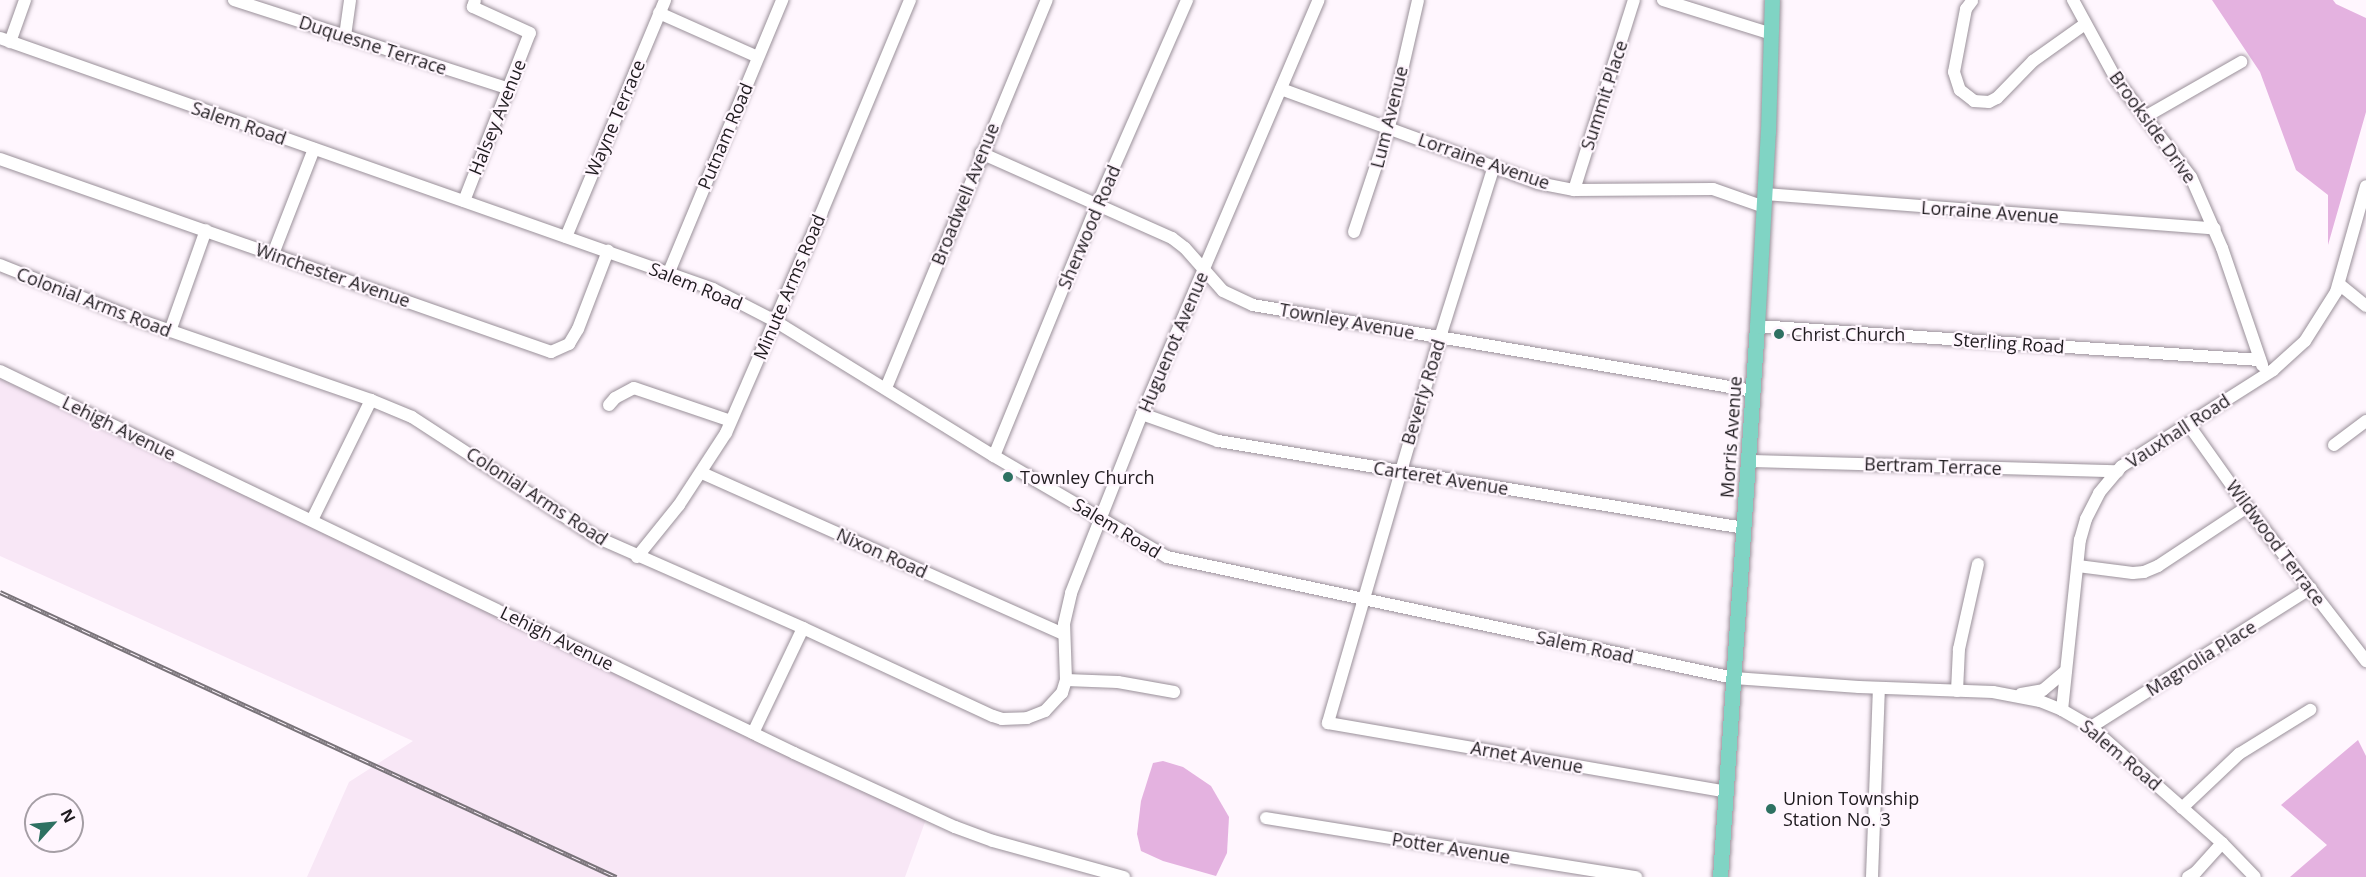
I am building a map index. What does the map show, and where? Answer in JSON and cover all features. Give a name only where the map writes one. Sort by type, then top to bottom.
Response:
[{"type":"main road","name":"Morris Avenue","points":[[1720,877],[1765,200],[1772,0]]},
{"type":"street","points":[[5,40],[25,0]]},
{"type":"street","name":"Duquesne Terrace","points":[[234,0],[506,88],[508,93]]},
{"type":"street","points":[[345,36],[350,0]]},
{"type":"street","name":"Halsey Avenue","points":[[464,201],[530,33],[473,7],[475,0]]},
{"type":"street","name":"Wayne Terrace","points":[[566,237],[665,0]]},
{"type":"street","name":"Putnam Road","points":[[669,272],[782,0]]},
{"type":"street","name":"Minute Arms Road","points":[[637,556],[702,473],[731,421],[776,321],[910,0]]},
{"type":"street","name":"Broadwell Avenue","points":[[886,388],[981,153],[1047,0]]},
{"type":"street","name":"Sherwood Road","points":[[994,456],[1098,203],[1187,0]]},
{"type":"street","name":"Huguenot Avenue","points":[[1062,693],[1066,680],[1063,634],[1071,593],[1142,414],[1319,0]]},
{"type":"street","name":"Lum Avenue","points":[[1354,232],[1389,127],[1418,0]]},
{"type":"street","name":"Summit Place","points":[[1574,190],[1634,0]]},
{"type":"street","points":[[1663,0],[1772,34]]},
{"type":"street","name":"Brookside Drive","points":[[2073,0],[2116,79],[2191,177],[2215,229],[2265,375]]},
{"type":"street","points":[[1972,1],[1966,9],[1954,72],[1960,90],[1974,101],[1989,102],[1997,98],[2033,61],[2085,24]]},
{"type":"street","points":[[659,13],[758,57]]},
{"type":"street","name":"Salem Road","points":[[5,40],[713,288],[776,321],[994,456],[1167,557],[1734,678],[2016,695],[2062,710],[2091,727],[2222,843],[2255,877]]},
{"type":"street","points":[[2145,117],[2241,62]]},
{"type":"street","name":"Lorraine Avenue","points":[[1281,88],[1538,183],[1574,190],[1713,189],[1765,200],[2215,229]]},
{"type":"street","points":[[273,254],[314,149]]},
{"type":"street","name":"Townley Avenue","points":[[981,153],[1098,203],[1172,238],[1223,291],[1253,305],[1753,390]]},
{"type":"street","name":"Winchester Avenue","points":[[0,159],[551,352],[569,344],[578,329],[608,251]]},
{"type":"street","name":"Beverly Road","points":[[1328,723],[1400,471],[1494,166]]},
{"type":"street","name":"Vauxhall Road","points":[[2062,710],[2085,519],[2099,493],[2118,471],[2265,375],[2305,341],[2324,315],[2338,284],[2366,186]]},
{"type":"street","points":[[170,331],[206,230]]},
{"type":"street","name":"Colonial Arms Road","points":[[0,265],[170,331],[371,400],[435,430],[596,537],[1002,719],[1038,716],[1062,693]]},
{"type":"street","points":[[2338,284],[2366,306]]},
{"type":"street","name":"Sterling Road","points":[[1757,326],[2260,360]]},
{"type":"street","name":"Lehigh Avenue","points":[[0,371],[753,733],[955,826],[993,841],[1124,877]]},
{"type":"street","points":[[609,405],[615,398],[634,388],[731,421]]},
{"type":"street","points":[[312,520],[371,400]]},
{"type":"street","name":"Carteret Avenue","points":[[1142,414],[1218,441],[1744,528]]},
{"type":"street","points":[[2334,445],[2366,421]]},
{"type":"street","name":"Wildwood Terrace","points":[[2188,424],[2247,507],[2366,661]]},
{"type":"street","name":"Bertram Terrace","points":[[1749,461],[2118,471]]},
{"type":"street","name":"Nixon Road","points":[[702,473],[1063,634]]},
{"type":"street","points":[[2078,566],[2133,573],[2144,572],[2158,566],[2247,507]]},
{"type":"street","points":[[1958,691],[1959,649],[1978,564]]},
{"type":"street","name":"Magnolia Place","points":[[2091,727],[2311,588]]},
{"type":"street","points":[[753,733],[803,628]]},
{"type":"street","points":[[2016,695],[2043,690],[2066,671]]},
{"type":"street","points":[[1066,680],[1118,682],[1174,692]]},
{"type":"street","points":[[1872,877],[1879,688]]},
{"type":"street","points":[[2182,808],[2239,754],[2310,710]]},
{"type":"street","name":"Arnet Avenue","points":[[1328,723],[1727,792]]},
{"type":"street","name":"Potter Avenue","points":[[1266,818],[1636,877]]},
{"type":"street","points":[[2188,877],[2196,872],[2222,843]]},
{"type":"shaded area","points":[[2212,0],[2333,0],[2336,4],[2366,18],[2366,112],[2328,245],[2328,195],[2296,170],[2260,72]]},
{"type":"shaded area","points":[[0,379],[929,811],[905,877],[307,877],[349,782],[413,741],[0,556]]},
{"type":"shaded area","points":[[2358,740],[2366,756],[2366,877],[2290,877],[2327,845],[2281,805]]},
{"type":"shaded area","points":[[1163,761],[1183,767],[1211,786],[1229,817],[1227,853],[1216,876],[1163,861],[1141,851],[1137,834],[1141,801],[1153,763]]},
{"type":"railway","points":[[0,592],[616,877]]},
{"type":"place","name":"Christ Church","points":[[1779,334]]},
{"type":"place","name":"Townley Church","points":[[1008,477]]},
{"type":"place","name":"Union Township Station No. 3","points":[[1771,809]]}]
